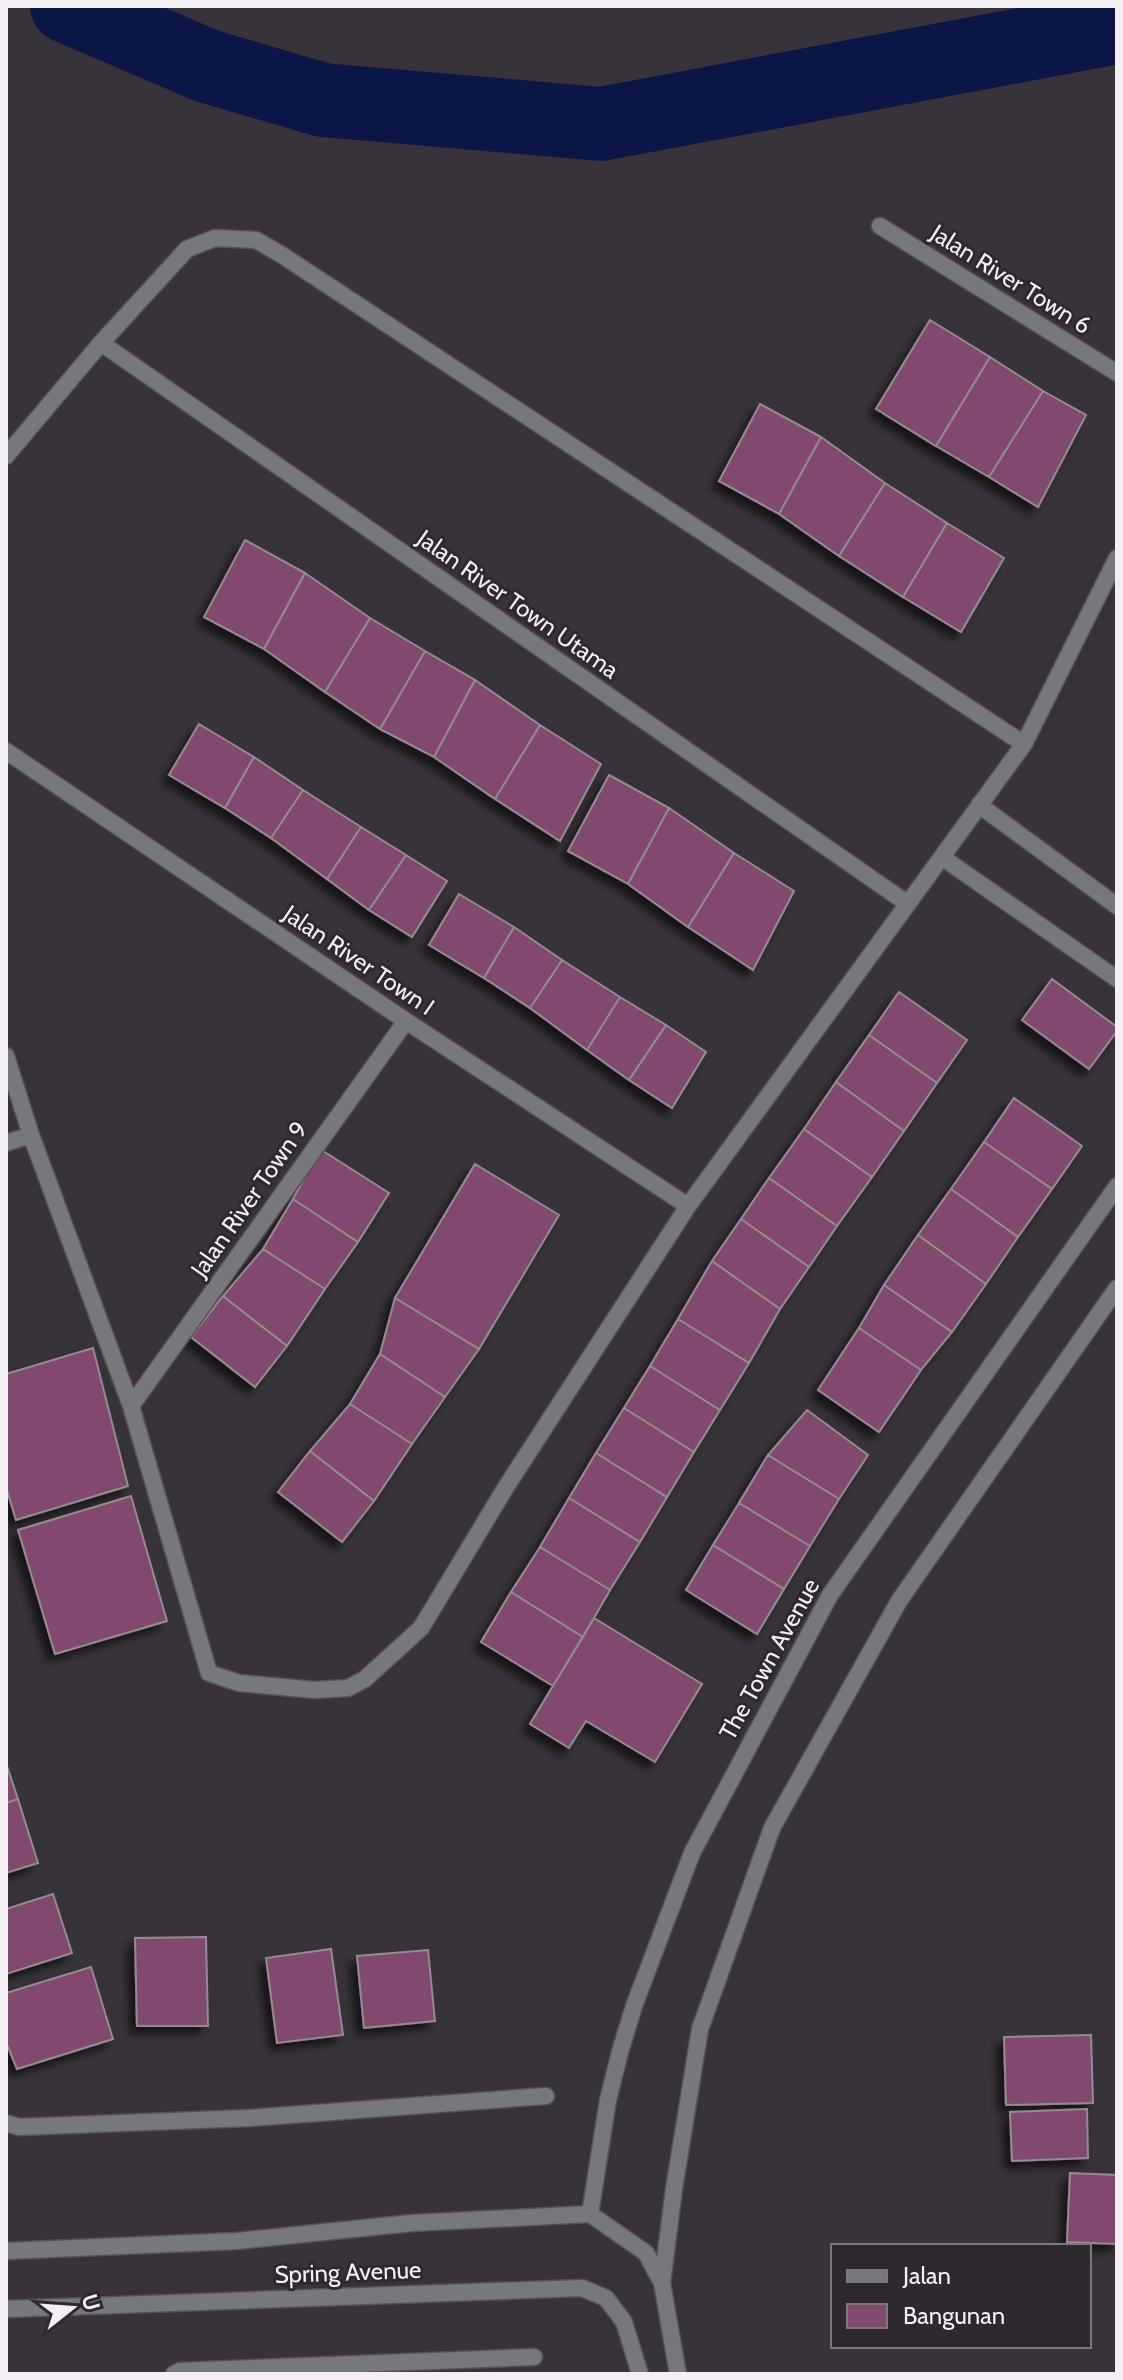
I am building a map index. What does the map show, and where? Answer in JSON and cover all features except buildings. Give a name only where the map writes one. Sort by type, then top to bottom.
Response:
[{"type":"street","name":"Jalan River Town 6","points":[[880,226],[1117,373]]},
{"type":"street","points":[[6,456],[101,343],[187,249],[215,238],[256,240],[1024,744]]},
{"type":"street","name":"Jalan River Town Utama","points":[[101,343],[908,904]]},
{"type":"street","points":[[6,1056],[31,1135],[131,1406],[209,1673],[239,1683],[315,1690],[348,1688],[365,1679],[421,1628],[506,1487],[688,1206],[1024,744],[1117,558]]},
{"type":"street","name":"Jalan River Town I","points":[[6,751],[406,1021],[688,1206]]},
{"type":"street","points":[[979,805],[1117,906]]},
{"type":"street","points":[[943,858],[1117,979]]},
{"type":"street","name":"Jalan River Town 9","points":[[131,1406],[406,1021]]},
{"type":"street","points":[[6,1143],[31,1135]]},
{"type":"street","name":"The Town Avenue","points":[[590,2214],[608,2100],[620,2052],[634,2006],[692,1853],[830,1595],[1117,1186]]},
{"type":"street","points":[[678,2374],[662,2283],[700,2029],[772,1828],[899,1601],[1117,1288]]},
{"type":"street","points":[[6,2123],[19,2127],[249,2118],[546,2096]]},
{"type":"street","points":[[590,2214],[646,2253],[662,2283]]},
{"type":"street","name":"Spring Avenue","points":[[6,2251],[289,2238],[427,2222],[590,2214]]},
{"type":"street","name":"Spring Avenue","points":[[6,2309],[582,2288],[606,2298],[624,2322],[640,2374]]},
{"type":"street","points":[[174,2374],[180,2371],[534,2357]]},
{"type":"waterway","points":[[67,6],[207,66],[323,100],[601,124],[1117,27]]}]
